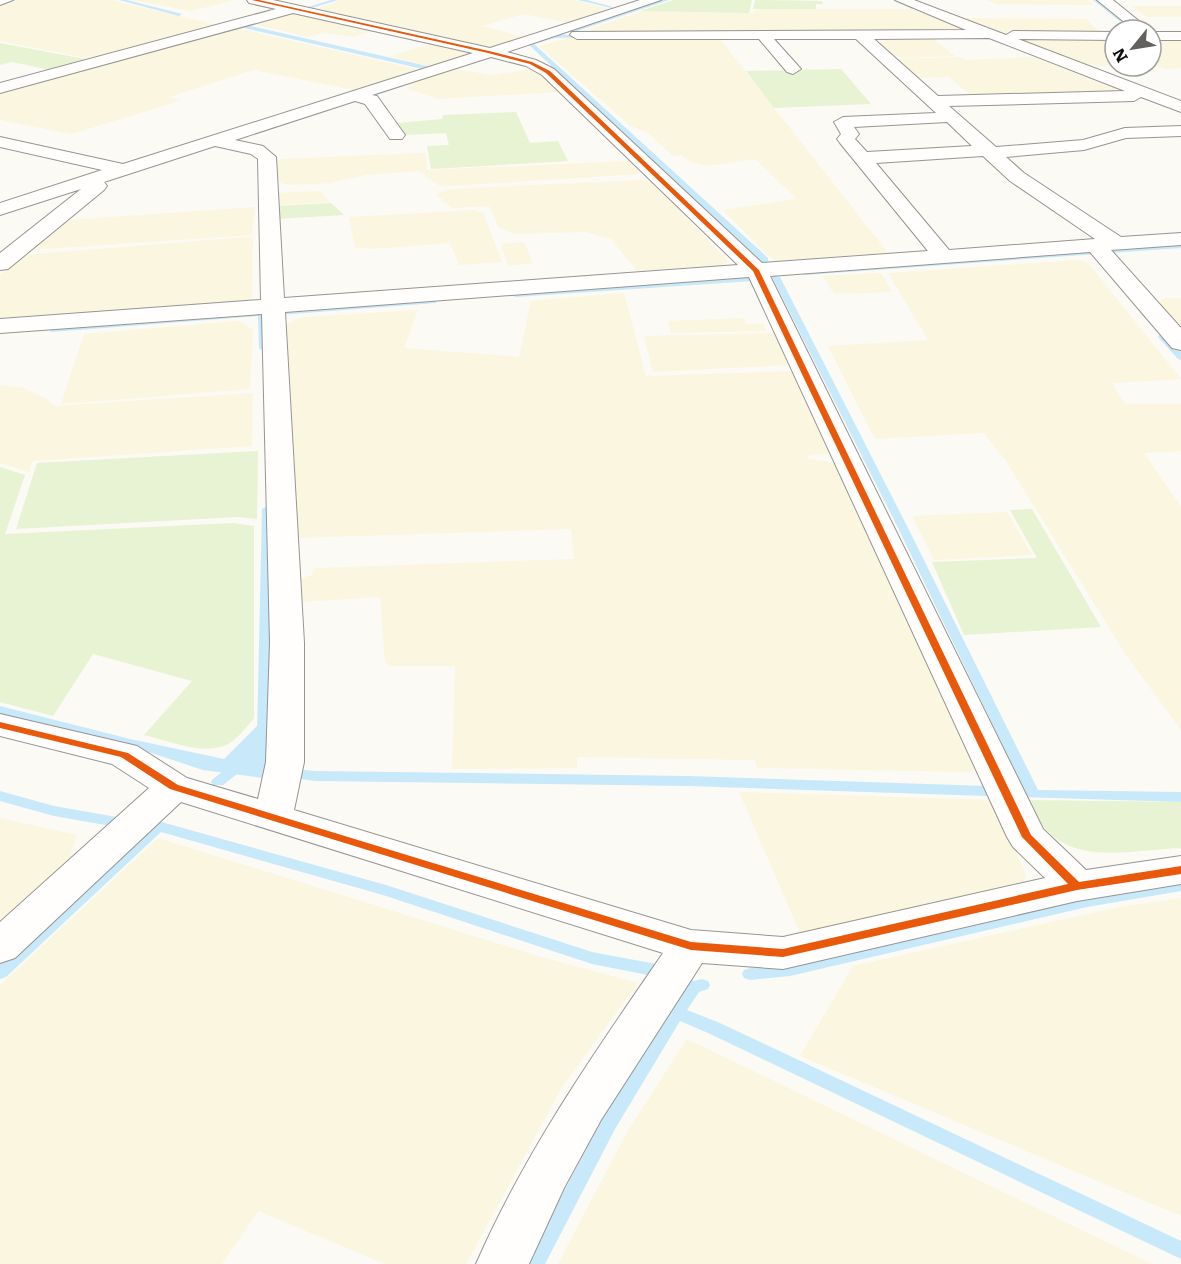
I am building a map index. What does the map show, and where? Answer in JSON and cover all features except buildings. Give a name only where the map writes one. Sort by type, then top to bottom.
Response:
[{"type":"street","points":[[0,1],[6,0]]},
{"type":"street","points":[[254,0],[489,52],[531,63],[548,72],[756,270],[1027,837],[1077,886]]},
{"type":"street","points":[[0,88],[296,10],[326,0]]},
{"type":"street","points":[[0,209],[654,0]]},
{"type":"street","points":[[902,0],[1143,95],[1181,107]]},
{"type":"street","points":[[1104,0],[1127,18]]},
{"type":"street","points":[[600,2],[629,8]]},
{"type":"street","points":[[554,32],[570,34],[1103,36]]},
{"type":"street","points":[[763,35],[793,69]]},
{"type":"street","points":[[863,36],[984,151],[1104,248],[1181,343]]},
{"type":"street","points":[[1163,36],[1181,36]]},
{"type":"street","points":[[843,122],[1143,95]]},
{"type":"street","points":[[354,96],[370,100],[396,135]]},
{"type":"street","points":[[829,107],[843,122],[850,134],[846,139],[943,256]]},
{"type":"street","points":[[1070,128],[1102,138]]},
{"type":"street","points":[[863,158],[1068,147],[1136,132],[1181,131]]},
{"type":"street","points":[[215,141],[257,150],[267,157],[288,643],[280,787]]},
{"type":"street","points":[[0,142],[118,171]]},
{"type":"street","points":[[0,264],[118,171]]},
{"type":"street","points":[[0,326],[275,311],[756,270],[943,256],[1104,248],[1181,239]]},
{"type":"street","points":[[0,725],[124,755],[174,787],[280,787],[677,967],[783,953],[1077,886],[1181,870]]},
{"type":"street","points":[[0,947],[174,787]]},
{"type":"street","points":[[502,1264],[546,1173],[584,1106],[677,967]]},
{"type":"shaded area","points":[[21,0],[111,0],[221,26],[98,60],[0,41],[0,5]]},
{"type":"shaded area","points":[[132,0],[235,0],[191,11]]},
{"type":"shaded area","points":[[341,0],[574,0],[612,10],[568,23],[524,14],[482,26],[524,37],[496,46],[477,47],[312,11]]},
{"type":"shaded area","points":[[985,0],[1088,0],[1093,5],[997,4]]},
{"type":"shaded area","points":[[1132,6],[1181,6],[1181,17],[1147,17]]},
{"type":"shaded area","points":[[760,9],[912,9],[970,33],[598,32],[589,29],[643,11],[751,13]]},
{"type":"shaded area","points":[[295,12],[376,30],[354,37],[325,33],[308,37],[253,24]]},
{"type":"shaded area","points":[[966,18],[1086,19],[1102,34],[994,33],[962,20]]},
{"type":"shaded area","points":[[240,29],[420,70],[354,90],[253,70],[169,97],[179,100],[170,104],[71,134],[0,120],[0,93]]},
{"type":"shaded area","points":[[569,38],[720,39],[888,253],[777,261],[767,255],[723,210],[797,199],[755,159],[707,166],[691,162],[681,155],[673,156],[648,133],[631,126],[539,46]]},
{"type":"shaded area","points":[[882,38],[932,38],[955,56],[904,58],[888,54],[875,43],[886,42]]},
{"type":"shaded area","points":[[1011,38],[1103,38],[1103,66],[1075,63]]},
{"type":"shaded area","points":[[1163,38],[1181,38],[1181,68],[1163,68]]},
{"type":"shaded area","points":[[434,43],[475,53],[433,67],[389,56]]},
{"type":"shaded area","points":[[961,57],[965,60],[1033,57],[1127,94],[973,97],[949,77],[916,78],[895,59]]},
{"type":"shaded area","points":[[456,69],[491,75],[534,69],[559,92],[438,99],[406,88],[412,86],[407,85]]},
{"type":"shaded area","points":[[426,154],[427,170],[630,161],[640,174],[440,186],[419,171],[365,175],[330,183],[290,185],[277,182],[275,163],[281,159]]},
{"type":"shaded area","points":[[651,181],[728,261],[724,265],[637,271],[611,239],[585,232],[515,234],[499,228],[489,206],[452,208],[437,195],[453,189]]},
{"type":"shaded area","points":[[320,191],[330,202],[276,205],[276,193]]},
{"type":"shaded area","points":[[255,207],[252,235],[30,250],[68,220]]},
{"type":"shaded area","points":[[473,210],[483,213],[502,262],[459,265],[450,243],[371,249],[355,247],[349,217]]},
{"type":"shaded area","points":[[253,238],[252,302],[0,318],[0,275],[24,255]]},
{"type":"shaded area","points":[[524,242],[533,263],[508,266],[501,244]]},
{"type":"shaded area","points":[[1079,260],[1088,263],[1181,379],[1112,383],[1125,404],[1181,404],[1181,451],[1144,453],[1181,507],[1181,730],[1126,655],[1006,461],[984,433],[875,439],[828,346],[928,340],[888,273]]},
{"type":"shaded area","points":[[881,273],[892,292],[834,294],[823,276]]},
{"type":"shaded area","points":[[624,293],[646,376],[794,371],[828,453],[808,456],[808,459],[838,463],[976,768],[969,772],[757,768],[755,760],[577,757],[577,768],[452,769],[455,666],[389,666],[385,662],[380,597],[300,602],[299,579],[312,575],[313,570],[317,568],[574,559],[571,529],[296,538],[284,326],[294,320],[307,317],[418,310],[404,348],[519,357],[531,301]]},
{"type":"shaded area","points":[[1164,298],[1181,298],[1181,332],[1157,304]]},
{"type":"shaded area","points":[[744,318],[746,324],[763,324],[766,331],[671,333],[668,321]]},
{"type":"shaded area","points":[[239,321],[253,330],[250,389],[61,404],[84,334]]},
{"type":"shaded area","points":[[778,333],[791,365],[653,372],[644,336]]},
{"type":"shaded area","points":[[0,385],[24,388],[47,399],[54,406],[253,393],[252,446],[32,461],[29,472],[0,463]]},
{"type":"shaded area","points":[[1007,512],[1032,555],[934,560],[912,516]]},
{"type":"shaded area","points":[[739,792],[993,800],[1026,875],[1023,884],[800,933]]},
{"type":"shaded area","points":[[0,818],[77,835],[69,861],[0,923]]},
{"type":"shaded area","points":[[158,838],[541,957],[638,983],[562,1087],[466,1264],[385,1264],[258,1211],[222,1264],[0,1264],[0,985]]},
{"type":"shaded area","points":[[1181,898],[1181,1216],[800,1056],[853,966],[1120,907]]},
{"type":"shaded area","points":[[687,1039],[1152,1264],[558,1264],[627,1132]]},
{"type":"green space","points":[[674,0],[752,0],[749,13],[640,11]]},
{"type":"green space","points":[[755,0],[822,1],[823,4],[816,4],[816,9],[753,9]]},
{"type":"green space","points":[[0,43],[89,60],[55,71],[12,62],[0,65]]},
{"type":"green space","points":[[841,69],[871,104],[774,108],[746,71]]},
{"type":"green space","points":[[516,112],[530,143],[558,141],[568,161],[431,169],[427,146],[449,145],[446,133],[406,135],[398,123],[442,119],[443,115]]},
{"type":"green space","points":[[331,203],[344,215],[277,219],[276,206]]},
{"type":"green space","points":[[258,451],[257,519],[237,517],[16,529],[37,463]]},
{"type":"green space","points":[[0,467],[25,475],[5,534],[233,523],[254,526],[254,718],[243,732],[226,745],[203,749],[144,735],[192,681],[93,654],[53,716],[0,702]]},
{"type":"green space","points":[[1032,509],[1101,627],[964,635],[932,562],[1037,558],[1010,510]]},
{"type":"green space","points":[[1026,800],[1181,802],[1181,848],[1104,853],[1074,848],[1061,842],[1045,828]]},
{"type":"water","points":[[263,720],[273,720],[270,761],[263,778],[203,770],[130,746],[135,740],[224,759]]},
{"type":"waterway","points":[[0,4],[15,0]]},
{"type":"waterway","points":[[121,0],[179,14]]},
{"type":"waterway","points":[[294,12],[336,0]]},
{"type":"waterway","points":[[580,0],[611,7]]},
{"type":"waterway","points":[[572,31],[667,0]]},
{"type":"waterway","points":[[895,0],[914,8]]},
{"type":"waterway","points":[[1095,0],[1118,18]]},
{"type":"waterway","points":[[242,26],[427,68]]},
{"type":"waterway","points":[[524,45],[558,36]]},
{"type":"waterway","points":[[556,37],[588,37]]},
{"type":"waterway","points":[[532,45],[765,260]]},
{"type":"waterway","points":[[357,100],[401,86]]},
{"type":"waterway","points":[[805,273],[1181,246]]},
{"type":"waterway","points":[[776,277],[904,530],[1033,794]]},
{"type":"waterway","points":[[516,295],[750,279]]},
{"type":"waterway","points":[[52,329],[433,301]]},
{"type":"waterway","points":[[262,314],[263,348]]},
{"type":"waterway","points":[[1162,336],[1181,357]]},
{"type":"waterway","points":[[264,734],[267,509]]},
{"type":"waterway","points":[[0,710],[146,747]]},
{"type":"waterway","points":[[218,782],[241,764]]},
{"type":"waterway","points":[[287,773],[315,776],[688,781],[987,791]]},
{"type":"waterway","points":[[1026,794],[1181,797]]},
{"type":"waterway","points":[[0,796],[54,811],[128,824]]},
{"type":"waterway","points":[[0,973],[158,826],[386,890],[592,958],[656,970],[693,988]]},
{"type":"waterway","points":[[750,974],[790,970],[1087,901],[1181,886]]},
{"type":"waterway","points":[[693,988],[702,985]]},
{"type":"waterway","points":[[677,1013],[693,988]]},
{"type":"waterway","points":[[535,1264],[609,1123],[677,1013]]},
{"type":"waterway","points":[[677,1013],[714,1028],[1181,1250]]},
{"type":"cycle path","points":[[254,0],[489,52],[531,63],[548,72],[756,270],[1027,837],[1077,886]]},
{"type":"cycle path","points":[[0,725],[124,755],[174,787],[691,946],[783,953],[1077,886],[1181,870]]}]
